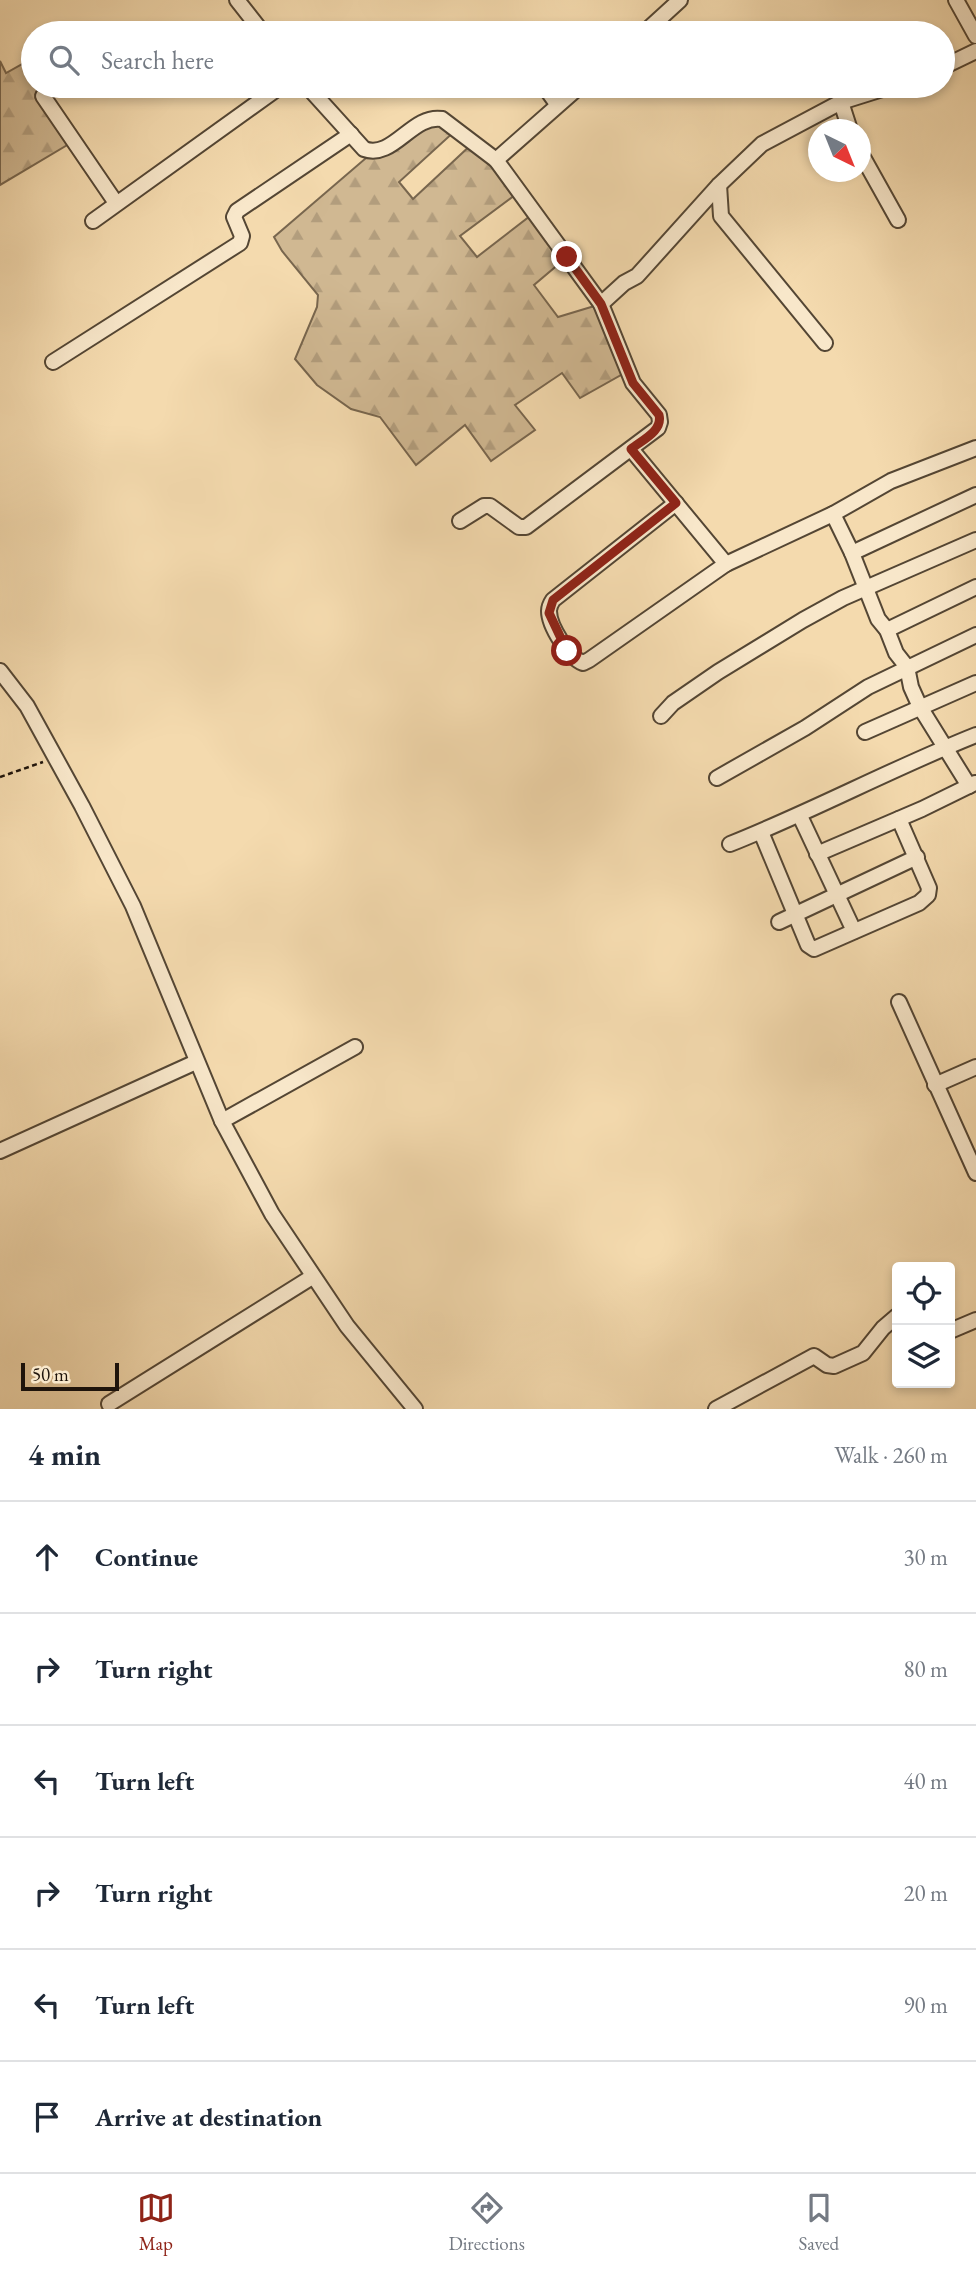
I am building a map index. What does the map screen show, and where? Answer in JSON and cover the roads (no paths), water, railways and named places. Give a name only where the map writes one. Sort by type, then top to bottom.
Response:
[{"type":"street","points":[[237,0],[254,21]]},
{"type":"street","points":[[657,21],[680,0]]},
{"type":"street","points":[[956,0],[976,36]]},
{"type":"street","points":[[955,61],[976,51]]},
{"type":"street","points":[[44,98],[116,203]]},
{"type":"street","points":[[93,221],[264,98]]},
{"type":"street","points":[[318,98],[364,149],[373,152],[385,148],[432,117],[442,119],[496,160],[601,304],[633,383],[659,415],[658,428],[526,527],[519,527],[490,506],[484,506],[460,521]]},
{"type":"street","points":[[553,98],[557,104]]},
{"type":"street","points":[[496,160],[565,98]]},
{"type":"street","points":[[601,304],[624,283],[637,276],[719,185],[762,144],[841,102],[854,98]]},
{"type":"street","points":[[841,102],[846,119]]},
{"type":"street","points":[[53,362],[240,243],[242,236],[234,217],[237,211],[351,134]]},
{"type":"street","points":[[871,172],[898,220]]},
{"type":"street","points":[[719,185],[721,216],[825,343]]},
{"type":"street","points":[[676,503],[553,600],[549,613],[552,623],[574,660],[583,663],[590,660],[726,564],[833,514],[891,481],[976,448]]},
{"type":"street","points":[[631,449],[726,564]]},
{"type":"street","points":[[852,553],[976,495]]},
{"type":"street","points":[[817,854],[972,784],[920,707],[911,687],[907,667],[896,653],[887,630],[878,619],[852,553],[833,514]]},
{"type":"street","points":[[661,716],[673,703],[758,646],[843,598],[976,540]]},
{"type":"street","points":[[887,630],[976,587]]},
{"type":"street","points":[[717,778],[806,728],[868,687],[976,635]]},
{"type":"street","points":[[0,671],[27,706],[57,758],[133,906],[222,1121],[272,1214],[312,1278],[347,1326],[415,1409]]},
{"type":"street","points":[[865,732],[976,683]]},
{"type":"street","points":[[730,844],[800,816],[945,746],[976,735]]},
{"type":"street","points":[[800,816],[854,932]]},
{"type":"street","points":[[761,832],[810,948],[814,949],[919,903],[928,895],[929,888],[899,819]]},
{"type":"street","points":[[779,922],[917,857]]},
{"type":"street","points":[[899,1002],[935,1086],[975,1167]]},
{"type":"street","points":[[222,1121],[355,1047]]},
{"type":"street","points":[[0,1151],[196,1062]]},
{"type":"street","points":[[935,1086],[976,1066]]},
{"type":"street","points":[[109,1404],[312,1278]]},
{"type":"street","points":[[716,1409],[814,1356],[834,1366],[863,1353],[892,1320]]},
{"type":"street","points":[[955,1329],[976,1320]]}]
